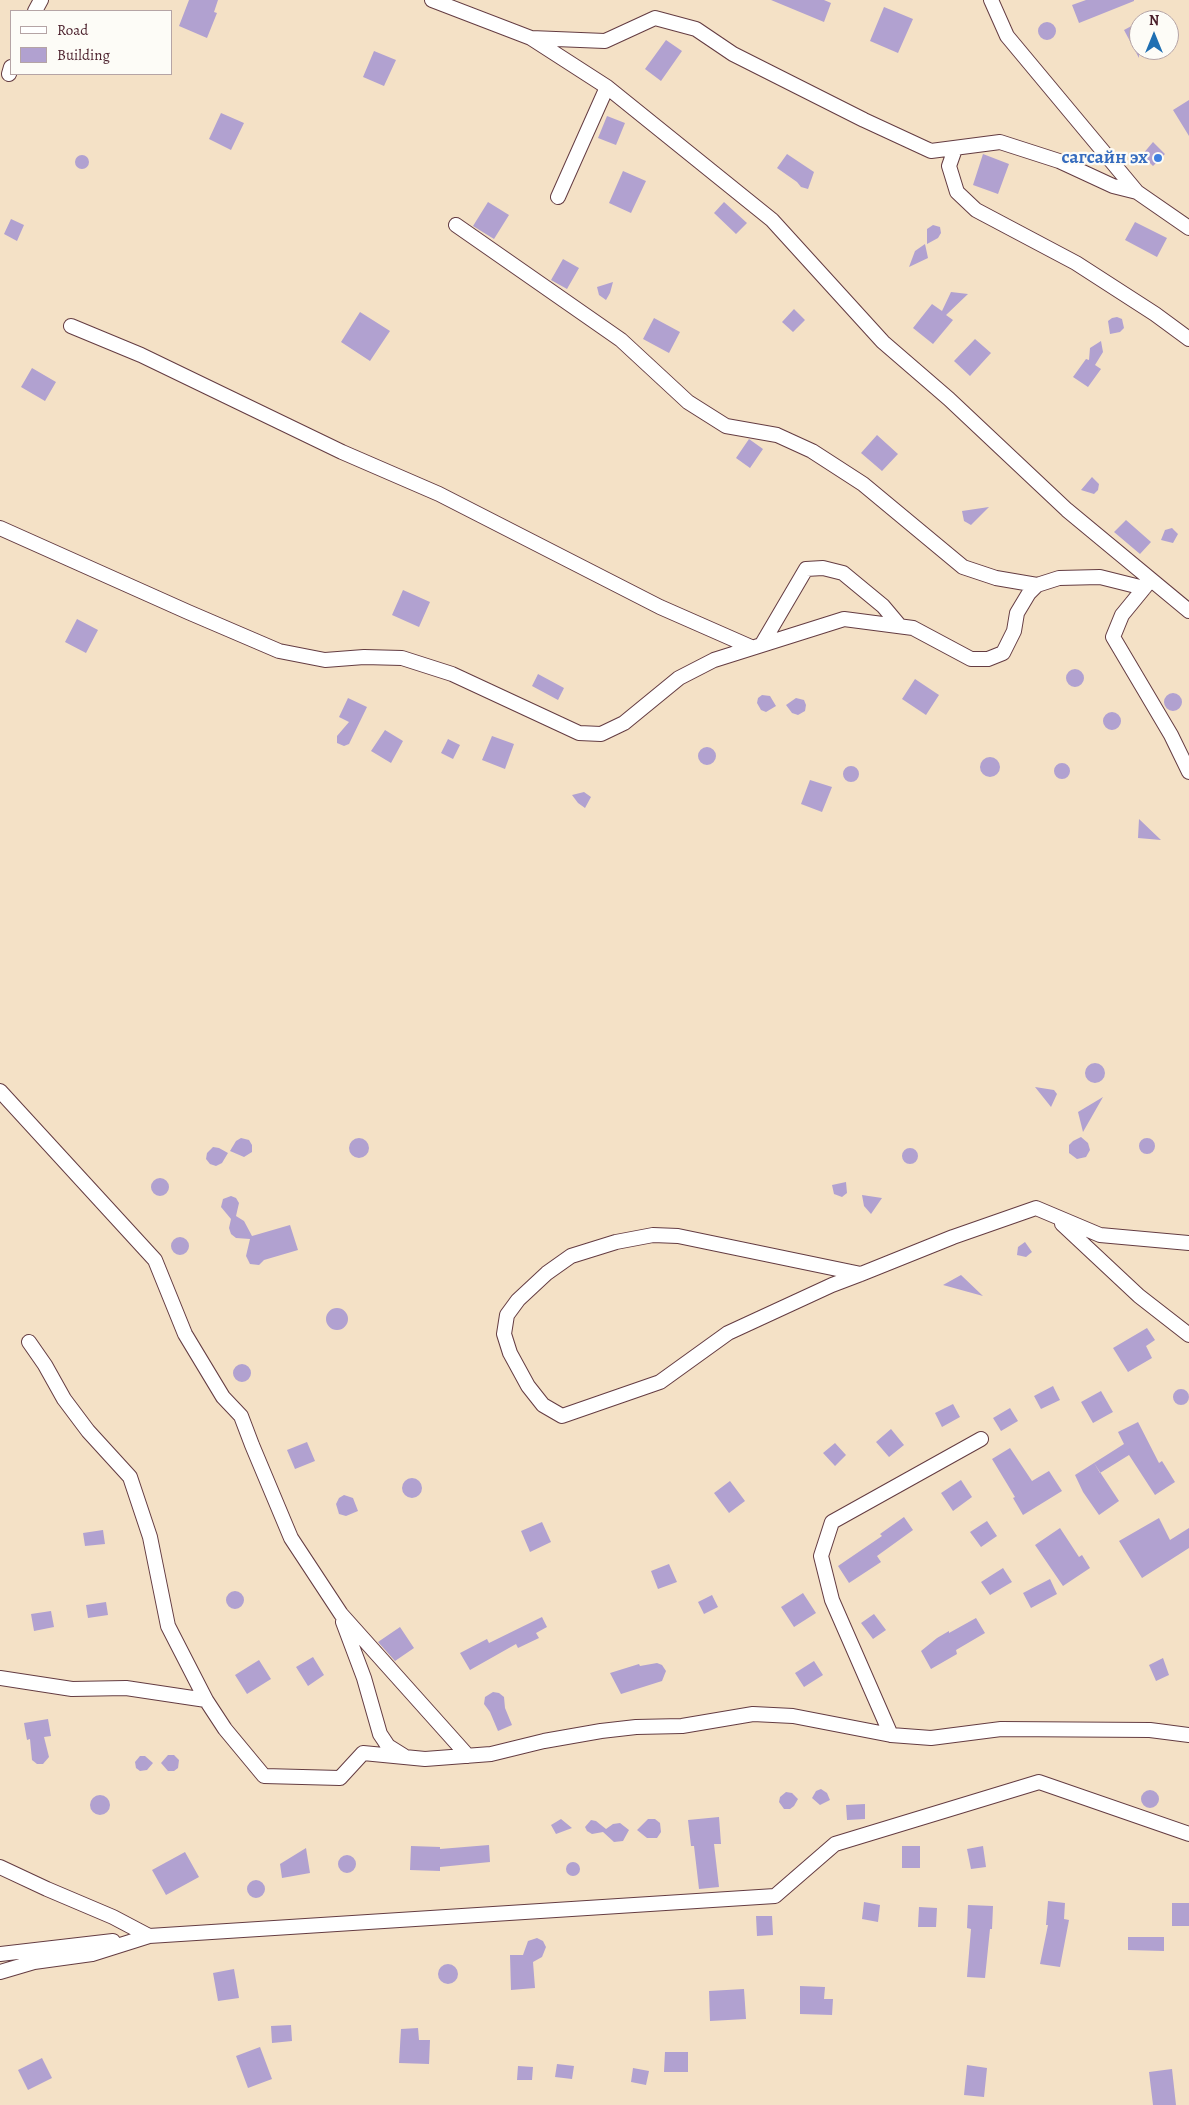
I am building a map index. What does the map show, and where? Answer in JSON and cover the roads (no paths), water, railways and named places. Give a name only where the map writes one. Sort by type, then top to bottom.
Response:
[{"type":"street","points":[[432,0],[531,38],[607,87],[772,220],[883,342],[949,399],[1148,584],[1189,611]]},
{"type":"street","points":[[991,0],[1006,36],[1136,192],[1189,228]]},
{"type":"street","points":[[531,38],[605,41],[655,18],[696,29],[733,54],[864,120],[931,151],[1000,142],[1059,161],[1113,186],[1136,192]]},
{"type":"street","points":[[558,196],[607,87]]},
{"type":"street","points":[[955,149],[949,166],[957,192],[976,210],[1076,263],[1155,314],[1189,339]]},
{"type":"street","points":[[456,225],[621,340],[688,402],[726,426],[777,435],[812,451],[863,484],[963,566],[996,578],[1037,586]]},
{"type":"street","points":[[71,326],[141,354],[342,452],[438,494],[660,607],[757,646]]},
{"type":"street","points":[[0,528],[279,651],[325,660],[364,657],[402,658],[452,674],[579,734],[602,734],[624,723],[679,678],[714,660],[844,619],[913,628],[971,659],[988,659],[1003,653],[1014,630],[1017,613],[1029,593],[1037,586],[1059,578],[1100,577],[1148,584]]},
{"type":"street","points":[[757,646],[806,569],[823,568],[844,572],[883,606],[898,625]]},
{"type":"street","points":[[1148,584],[1122,615],[1113,637],[1171,735],[1189,772]]},
{"type":"street","points":[[0,1091],[155,1260],[185,1334],[223,1397],[241,1416],[292,1538],[340,1614],[410,1691],[452,1741],[468,1756]]},
{"type":"street","points":[[861,1274],[678,1236],[653,1235],[616,1242],[571,1256],[547,1273],[518,1300],[506,1316],[504,1334],[510,1353],[528,1386],[543,1405],[562,1416],[660,1382],[728,1333],[832,1285],[1036,1208],[1055,1218],[1100,1236],[1189,1243]]},
{"type":"street","points":[[1055,1218],[1139,1296],[1189,1335]]},
{"type":"street","points":[[29,1342],[45,1364],[64,1399],[88,1431],[130,1477],[150,1537],[168,1626],[206,1700],[225,1729],[264,1776],[340,1778],[363,1753],[425,1759],[491,1754],[601,1730],[636,1726],[682,1726],[753,1714],[793,1716],[891,1735],[931,1738],[1001,1729],[1150,1730],[1189,1734]]},
{"type":"street","points":[[891,1735],[832,1600],[821,1556],[832,1522],[981,1438]]},
{"type":"street","points":[[340,1614],[364,1678],[380,1734],[388,1746],[408,1758]]},
{"type":"street","points":[[0,1678],[72,1689],[126,1688],[206,1700]]},
{"type":"street","points":[[0,1954],[149,1936],[225,1930],[775,1896],[835,1844],[1039,1782],[1189,1834]]},
{"type":"street","points":[[0,1867],[47,1890],[113,1917],[149,1936]]},
{"type":"street","points":[[0,1972],[34,1962],[92,1954],[149,1936]]},
{"type":"street","points":[[0,1982],[34,1962]]},
{"type":"place","name":"сагсайн эх","points":[[1158,158]]}]
